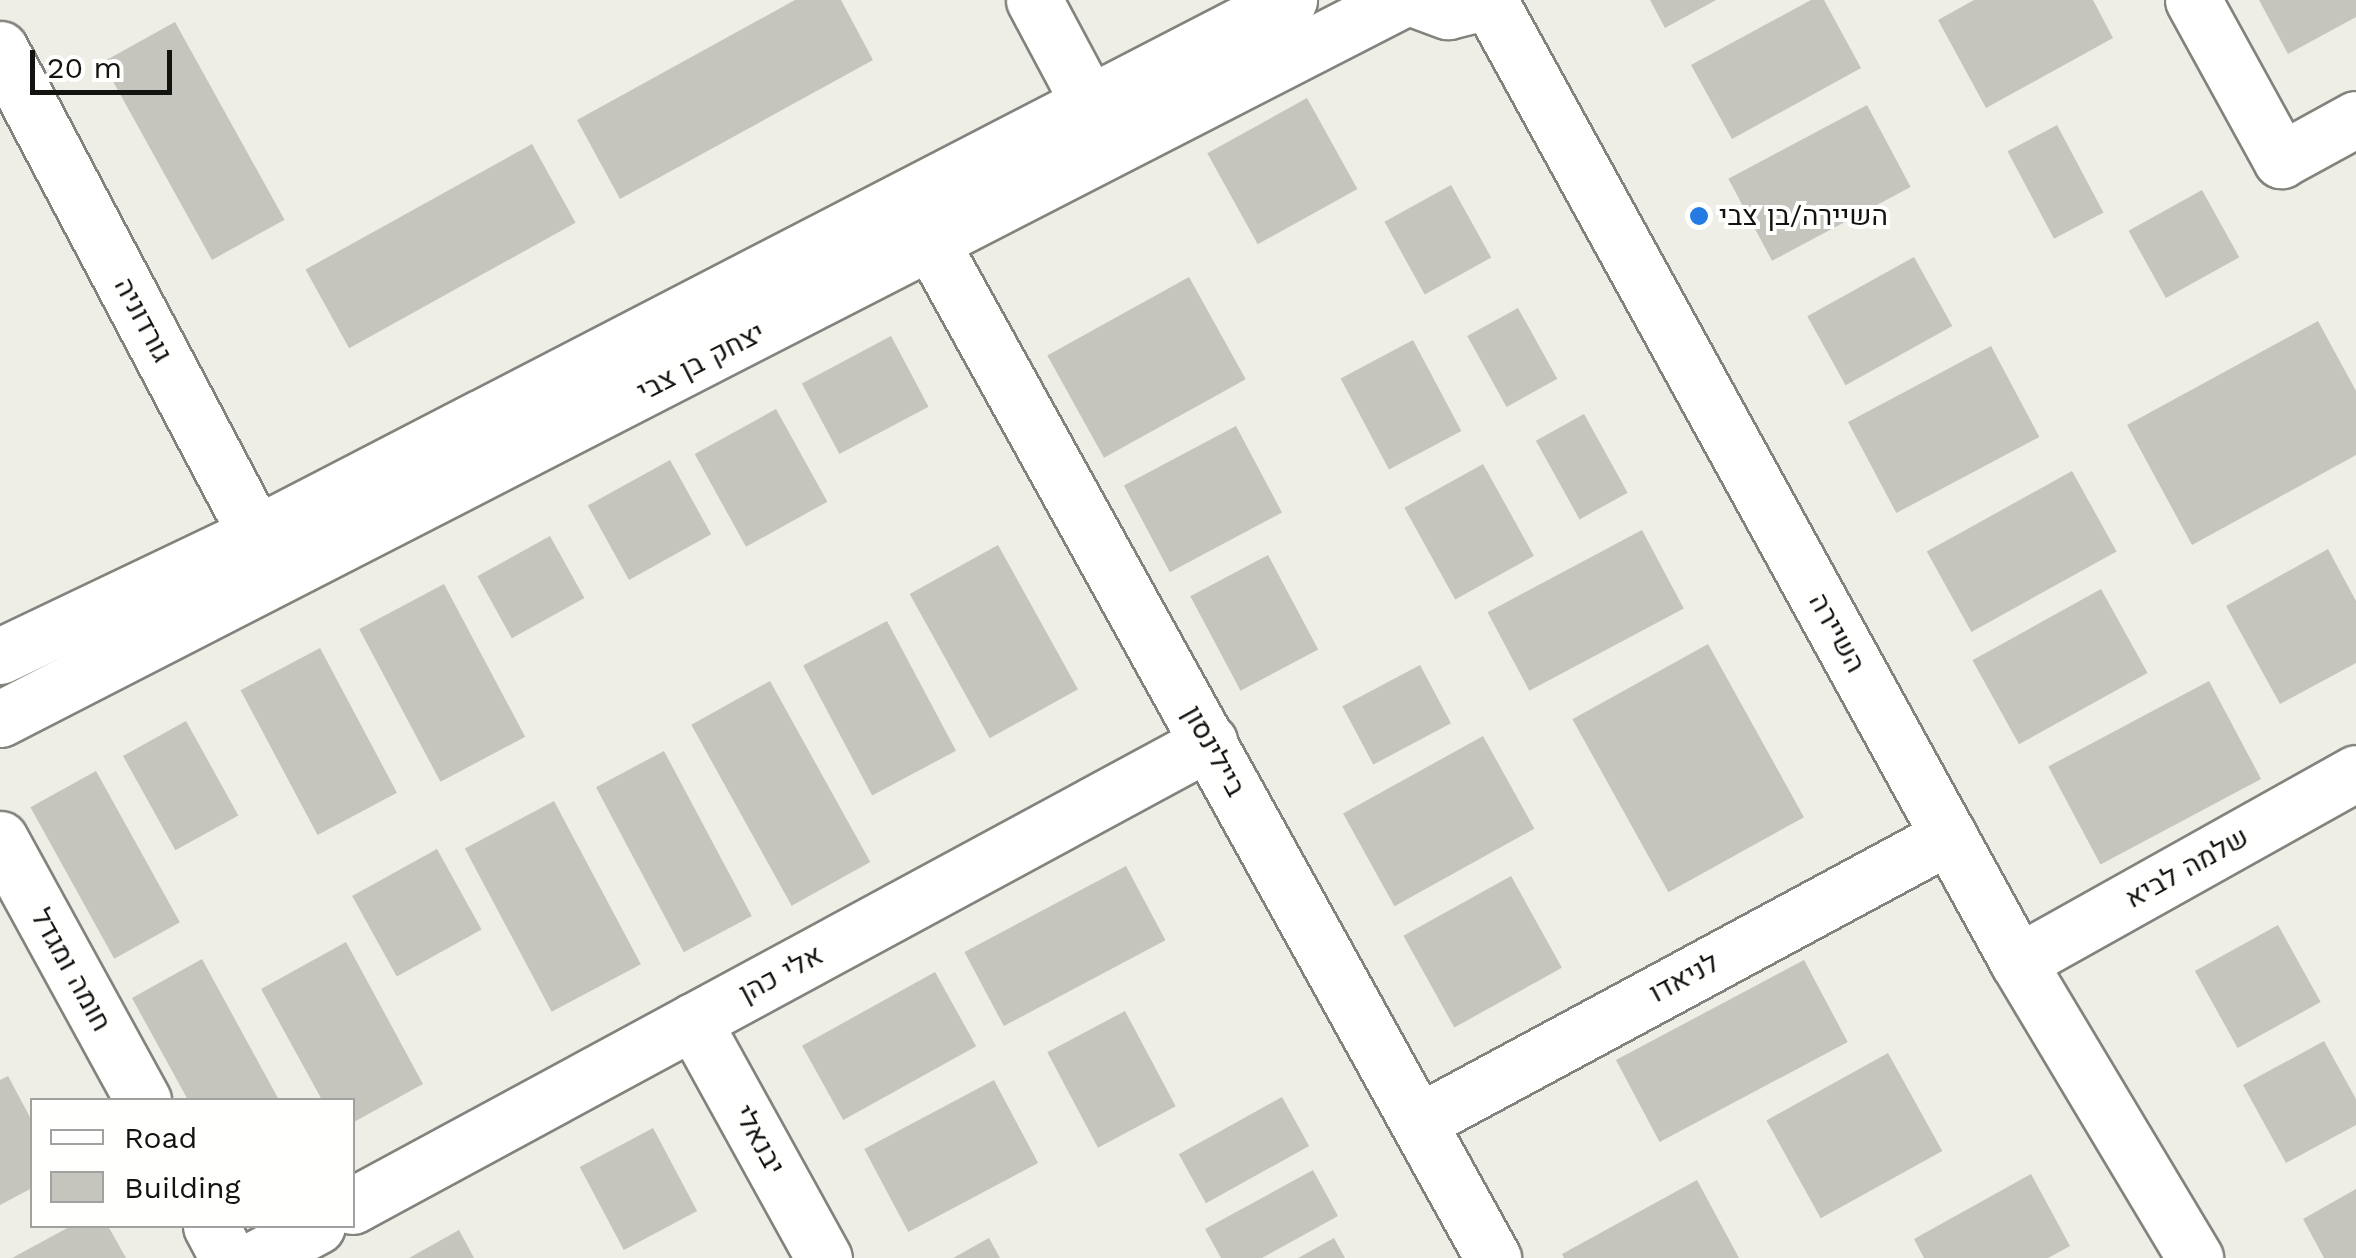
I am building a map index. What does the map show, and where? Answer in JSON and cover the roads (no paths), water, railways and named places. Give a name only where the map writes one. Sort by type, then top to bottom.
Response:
[{"type":"street","points":[[1034,0],[1090,105]]},
{"type":"street","name":"יצחק בן צבי","points":[[0,656],[256,534],[1289,0]]},
{"type":"street","name":"יצחק בן צבי","points":[[0,720],[318,554],[933,246],[1400,0]]},
{"type":"street","points":[[1417,0],[1448,11],[1492,1]]},
{"type":"street","points":[[2193,0],[2281,160],[2356,119]]},
{"type":"street","name":"השיירה","points":[[1492,1],[2018,962],[2196,1258]]},
{"type":"street","name":"גורדוניה","points":[[0,49],[256,534]]},
{"type":"street","name":"ביילינסון","points":[[933,246],[1420,1120],[1492,1258]]},
{"type":"street","points":[[256,534],[318,554]]},
{"type":"street","name":"אלי כהן","points":[[355,1204],[1210,742]]},
{"type":"street","name":"שלמה לביא","points":[[2018,962],[2356,773]]},
{"type":"street","name":"לניאדו","points":[[1420,1120],[1948,836]]},
{"type":"street","name":"חומה ומגדל","points":[[0,838],[141,1098]]},
{"type":"street","name":"יבנאלי","points":[[693,1021],[824,1258]]},
{"type":"street","points":[[211,1228],[228,1258]]},
{"type":"street","points":[[256,1258],[312,1228]]},
{"type":"place","name":"השיירה/בן צבי","points":[[1699,216]]}]
